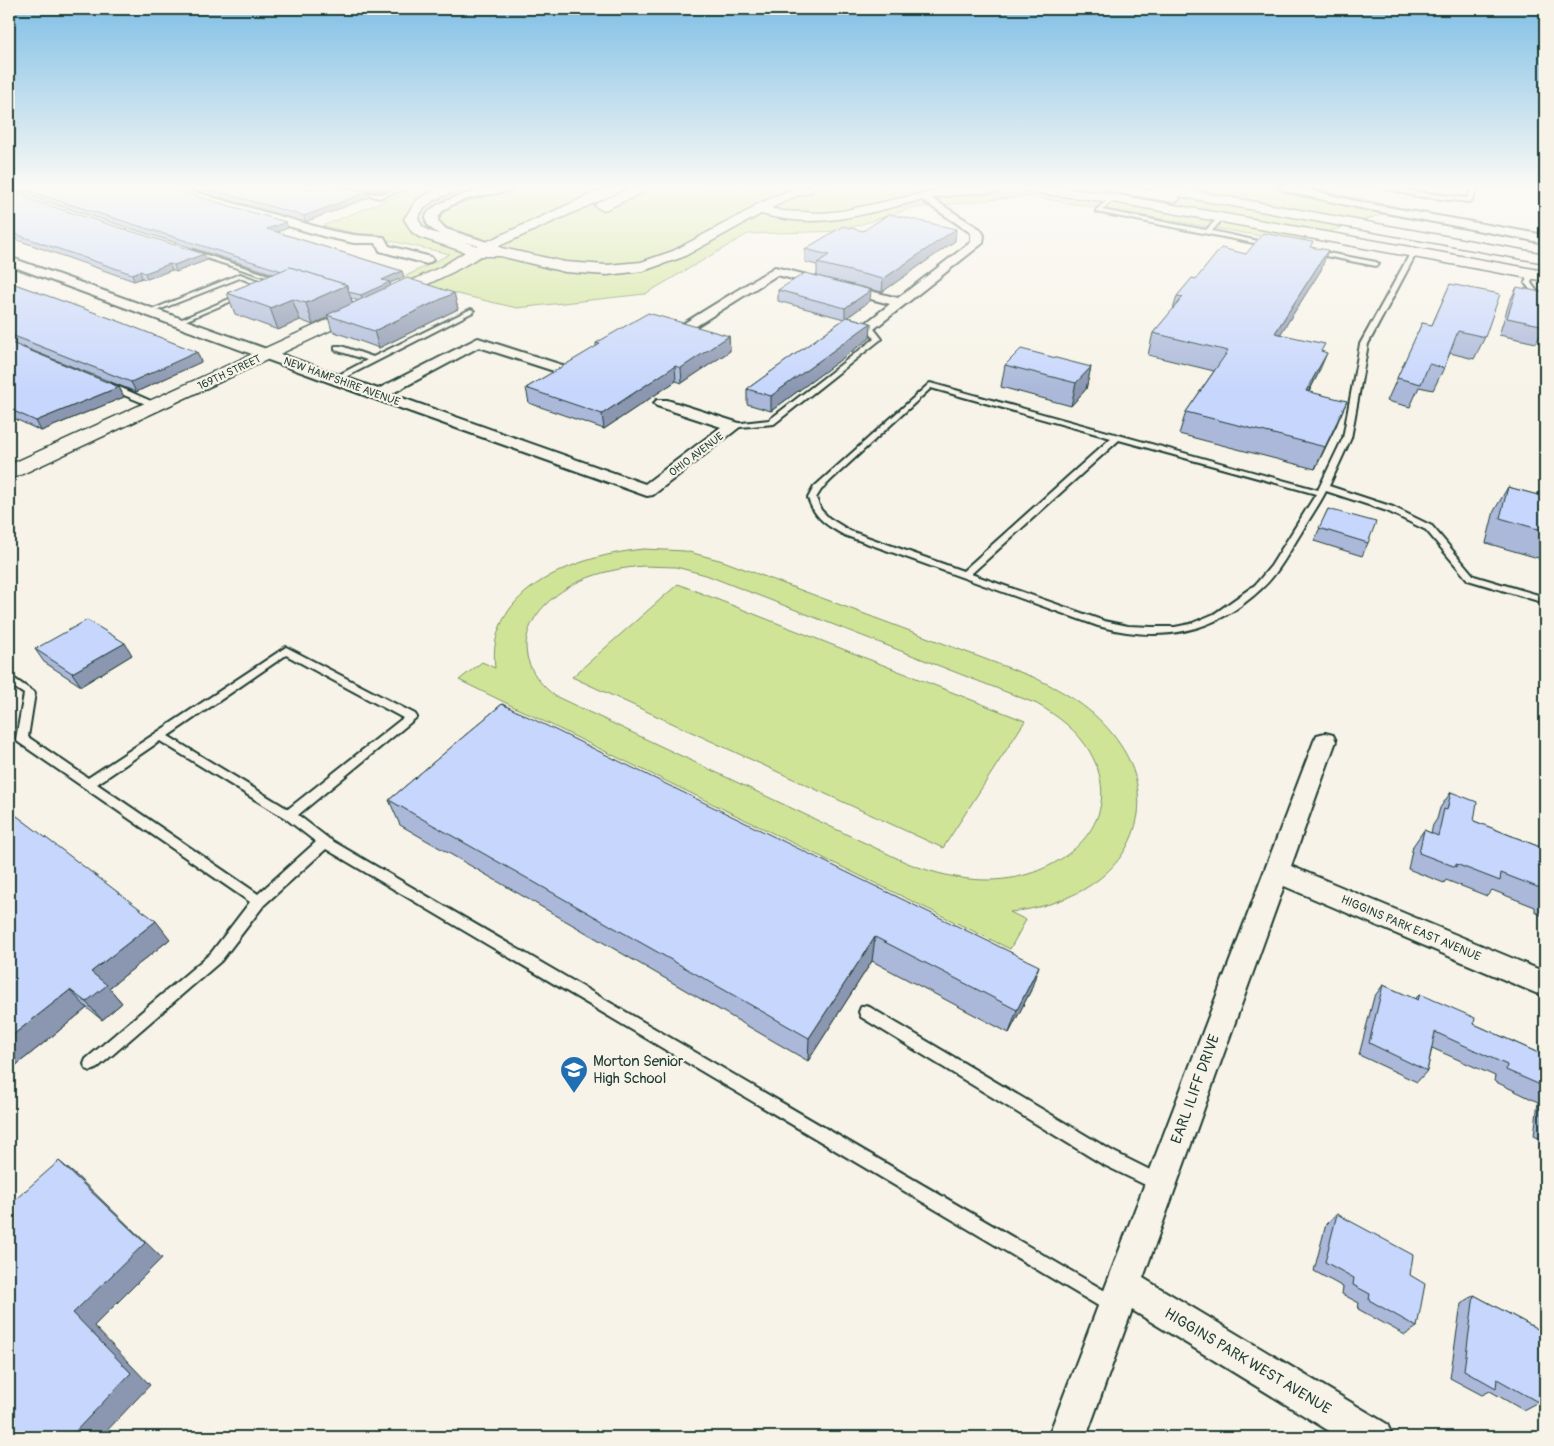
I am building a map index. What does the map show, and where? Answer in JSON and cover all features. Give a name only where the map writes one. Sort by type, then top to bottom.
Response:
[{"type":"main road","name":"169TH STREET","points":[[12,468],[268,354],[364,306],[444,272],[476,255]]},
{"type":"main road","name":"169TH STREET","points":[[444,272],[483,259],[485,255]]},
{"type":"main road","points":[[514,255],[539,262],[588,270],[628,269],[673,255]]},
{"type":"main road","points":[[1433,255],[1538,275]]},
{"type":"main road","points":[[1526,255],[1545,259]]},
{"type":"main road","points":[[444,272],[490,264],[539,262]]},
{"type":"street","points":[[411,255],[427,260]]},
{"type":"street","points":[[869,326],[962,255]]},
{"type":"street","name":"NEW HAMPSHIRE AVENUE","points":[[9,261],[647,491]]},
{"type":"street","points":[[680,330],[775,271],[899,302]]},
{"type":"street","points":[[377,394],[478,342],[557,368]]},
{"type":"street","name":"OHIO AVENUE","points":[[662,403],[733,426]]},
{"type":"street","name":"OHIO AVENUE","points":[[647,491],[733,426]]},
{"type":"street","name":"EARL ILIFF DRIVE","points":[[1067,1437],[1325,741]]},
{"type":"street","name":"HIGGINS PARK EAST AVENUE","points":[[1276,871],[1545,985]]},
{"type":"street","name":"HIGGINS PARK WEST AVENUE","points":[[1119,1295],[1374,1437]]},
{"type":"lane","points":[[204,255],[292,283]]},
{"type":"lane","points":[[1330,255],[1376,264]]},
{"type":"lane","points":[[1412,255],[1364,344],[1347,438],[1322,490],[1275,567],[1258,587],[1218,616],[1192,627],[1176,630],[1128,629],[1102,624],[832,526],[815,509],[812,498],[817,489],[930,385],[1118,437],[1322,490],[1390,509],[1429,528],[1472,578],[1545,600]]},
{"type":"lane","points":[[1538,275],[1528,283],[1539,298],[1545,300]]},
{"type":"lane","points":[[149,312],[240,276],[267,285],[258,289]]},
{"type":"lane","points":[[178,322],[250,292]]},
{"type":"lane","points":[[335,379],[471,311]]},
{"type":"lane","points":[[733,426],[771,422],[878,339],[869,326]]},
{"type":"lane","points":[[338,348],[372,360]]},
{"type":"lane","points":[[101,383],[156,405]]},
{"type":"lane","points":[[964,575],[1118,437]]},
{"type":"lane","points":[[88,784],[286,650],[410,717],[289,815]]},
{"type":"lane","points":[[9,679],[30,693],[22,739],[259,901]]},
{"type":"lane","points":[[160,736],[289,815],[326,842],[1119,1295]]},
{"type":"lane","points":[[91,1064],[216,957],[259,901],[326,842]]},
{"type":"lane","points":[[866,1012],[1108,1158],[1160,1184]]},
{"type":"green space","points":[[447,255],[711,255],[645,294],[517,308],[398,280]]},
{"type":"green space","points":[[644,549],[685,551],[723,561],[1033,677],[1071,697],[1093,714],[1113,734],[1126,753],[1136,778],[1138,814],[1132,836],[1122,855],[1108,871],[1092,884],[1073,895],[1031,909],[1010,912],[1026,920],[1010,949],[459,680],[482,662],[495,668],[496,640],[505,616],[521,596],[542,580],[567,568],[619,553]],"holes":[[[643,566],[676,567],[706,575],[1037,704],[1045,709],[1060,719],[1080,737],[1090,752],[1099,775],[1102,796],[1098,815],[1089,833],[1075,848],[1058,861],[1017,877],[988,880],[946,875],[905,862],[555,696],[539,680],[530,664],[526,648],[528,633],[535,618],[546,604],[562,591],[580,581],[603,573]]]},
{"type":"green space","points":[[678,584],[1025,721],[943,848],[572,677]]},
{"type":"building","points":[[78,255],[200,255],[145,273],[140,271],[132,274]]},
{"type":"building","points":[[233,255],[352,255],[402,271],[382,280],[390,282],[361,295],[349,292],[347,285],[290,267],[282,271]]},
{"type":"building","points":[[828,255],[917,255],[883,279],[817,263]]},
{"type":"building","points":[[1215,255],[1325,255],[1275,333],[1325,344],[1321,351],[1327,353],[1306,391],[1347,401],[1325,447],[1186,412],[1228,351],[1153,333],[1183,297],[1177,296],[1192,278],[1196,279]]},
{"type":"building","points":[[290,267],[347,285],[306,303],[292,299],[270,308],[227,293]]},
{"type":"building","points":[[805,273],[871,290],[845,308],[778,290]]},
{"type":"building","points":[[407,278],[454,293],[374,331],[327,315]]},
{"type":"building","points":[[9,282],[121,322],[197,352],[131,382],[9,334]]},
{"type":"building","points":[[1450,284],[1500,294],[1485,337],[1458,331],[1444,368],[1429,364],[1421,384],[1397,378],[1422,323],[1432,325]]},
{"type":"building","points":[[1517,287],[1545,293],[1545,326],[1507,318]]},
{"type":"building","points":[[648,313],[729,336],[681,368],[675,366],[602,414],[526,388],[600,344],[596,343]]},
{"type":"building","points":[[847,317],[871,323],[771,396],[747,389]]},
{"type":"building","points":[[9,342],[119,387],[36,421],[9,409]]},
{"type":"building","points":[[1021,349],[1091,367],[1076,383],[1005,365]]},
{"type":"building","points":[[1508,487],[1538,495],[1538,493],[1545,494],[1545,531],[1500,518]]},
{"type":"building","points":[[1328,509],[1376,522],[1368,543],[1319,528]]},
{"type":"building","points":[[87,620],[125,643],[72,673],[35,649]]},
{"type":"building","points":[[502,704],[1039,966],[1017,1010],[875,937],[809,1038],[389,800]]},
{"type":"building","points":[[1451,792],[1477,802],[1474,821],[1545,849],[1545,890],[1501,873],[1500,881],[1456,864],[1456,867],[1419,853],[1424,830],[1438,836],[1444,809],[1447,810]]},
{"type":"building","points":[[9,810],[156,921],[91,972],[107,985],[86,1002],[70,990],[9,1038]]},
{"type":"building","points":[[1383,985],[1418,1000],[1420,994],[1475,1018],[1474,1024],[1545,1056],[1545,1087],[1506,1070],[1507,1065],[1435,1032],[1427,1071],[1369,1043]]},
{"type":"building","points":[[59,1161],[145,1243],[73,1313],[131,1373],[70,1437],[9,1437],[9,1205]]},
{"type":"building","points":[[1337,1214],[1413,1255],[1410,1275],[1425,1284],[1417,1327],[1369,1300],[1370,1294],[1353,1285],[1354,1278],[1325,1262]]},
{"type":"building","points":[[1474,1295],[1545,1333],[1545,1390],[1540,1387],[1538,1402],[1497,1379],[1496,1388],[1464,1370]]},
{"type":"place","name":"Morton Senior High School","points":[[574,1094]]}]
